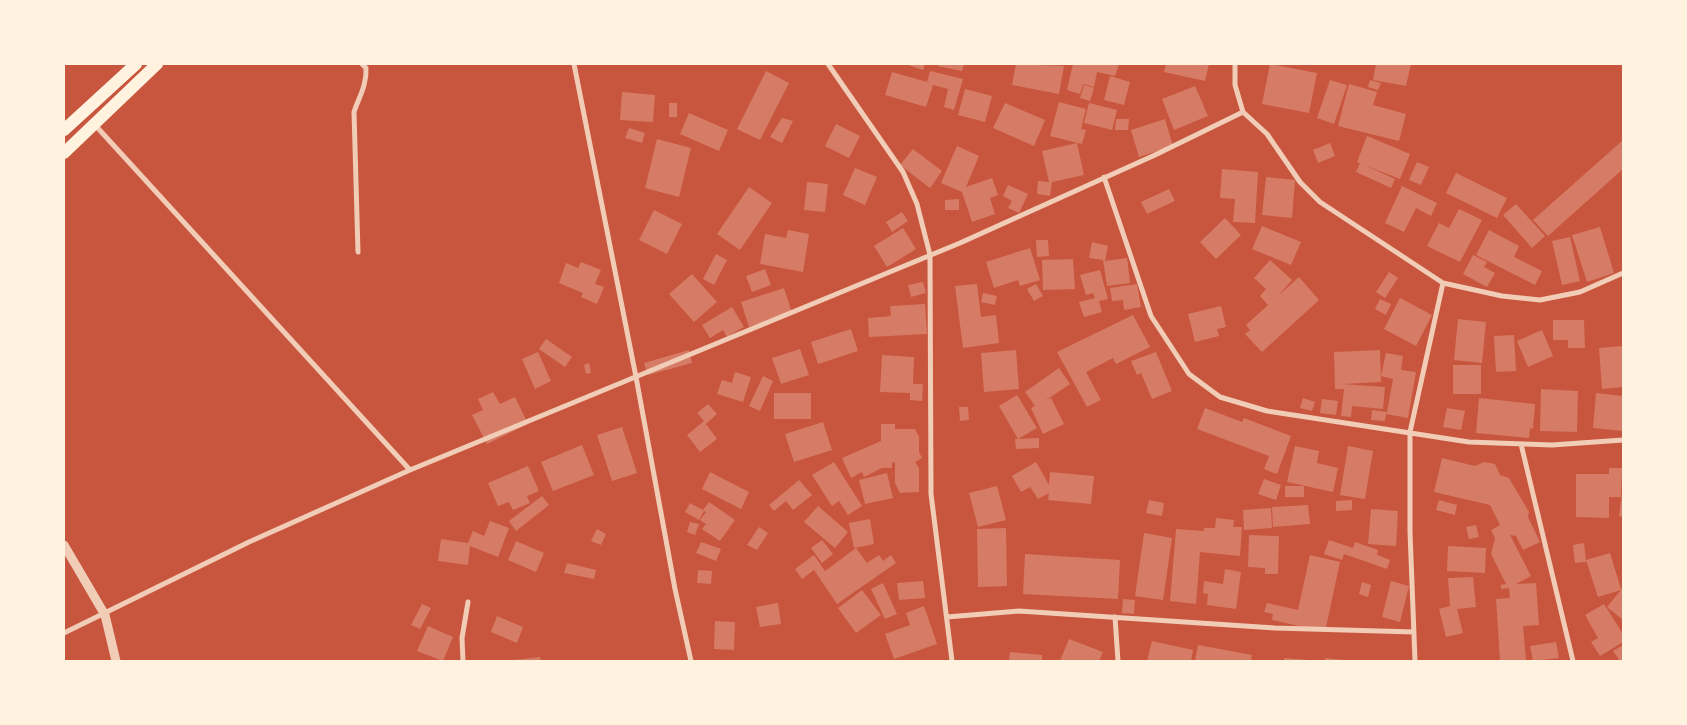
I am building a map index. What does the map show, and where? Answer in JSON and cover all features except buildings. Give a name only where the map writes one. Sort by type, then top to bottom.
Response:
[{"type":"main road","points":[[64,130],[136,64]]},
{"type":"main road","points":[[64,154],[157,64]]},
{"type":"street","points":[[358,252],[354,112],[367,78],[366,68],[362,64]]},
{"type":"street","points":[[574,64],[636,377],[673,579],[691,661]]},
{"type":"street","points":[[828,64],[903,172],[917,204],[930,255],[931,494],[952,661]]},
{"type":"street","points":[[1235,64],[1235,85],[1243,112],[1267,134],[1300,182],[1320,202],[1443,283],[1502,296],[1540,300],[1580,292],[1623,273]]},
{"type":"street","points":[[64,633],[105,615],[249,542],[410,470],[930,255],[1155,155],[1243,112]]},
{"type":"street","points":[[94,123],[410,470]]},
{"type":"street","points":[[1104,177],[1152,316],[1189,374],[1220,397],[1267,411],[1469,442],[1552,445],[1623,440]]},
{"type":"street","points":[[1415,661],[1410,432],[1443,283]]},
{"type":"street","points":[[1522,444],[1573,661]]},
{"type":"street","points":[[64,545],[105,615],[116,661]]},
{"type":"street","points":[[463,661],[462,638],[468,602]]},
{"type":"street","points":[[947,617],[1019,611],[1275,628],[1414,632]]},
{"type":"street","points":[[1115,618],[1118,661]]}]
